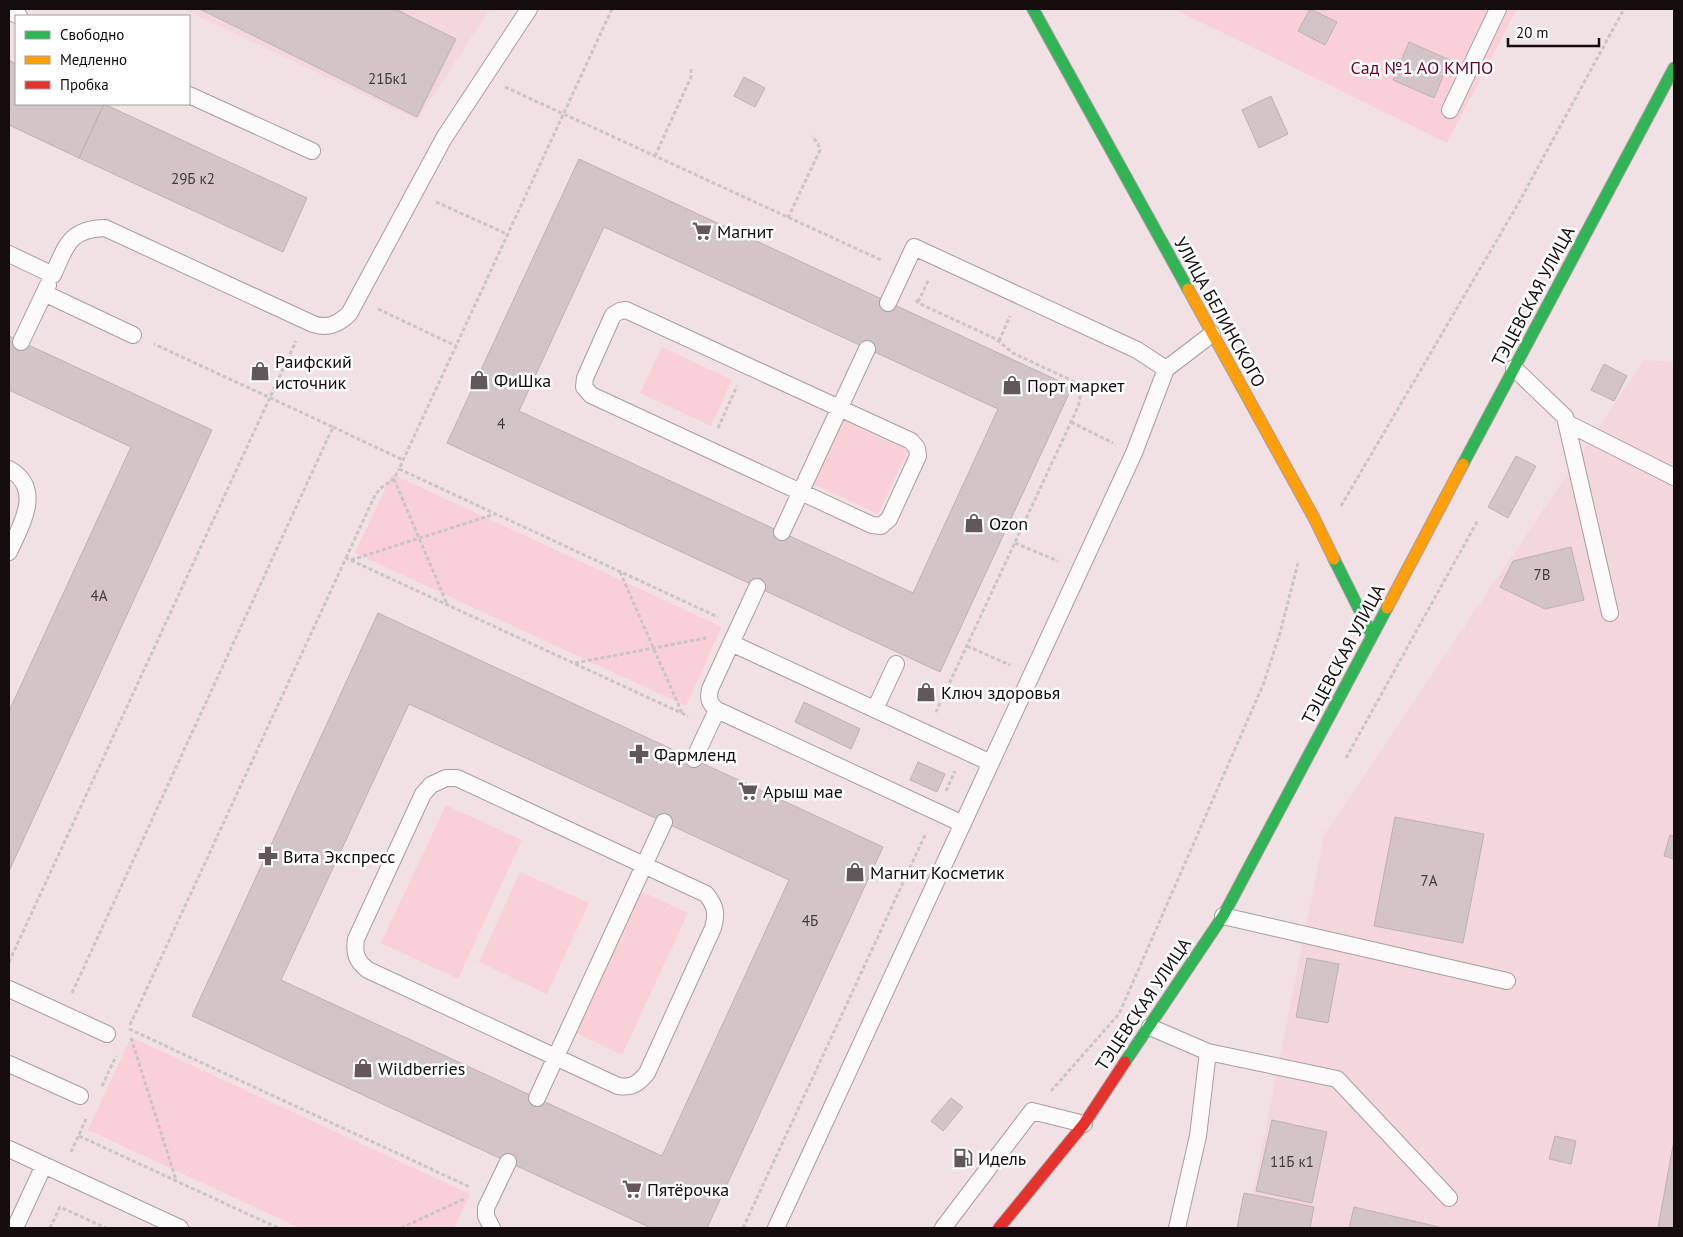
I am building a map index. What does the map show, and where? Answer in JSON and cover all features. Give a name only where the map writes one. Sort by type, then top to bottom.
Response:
[{"type":"main road","name":"УЛИЦА БЕЛИНСКОГО","points":[[1034,9],[1314,518],[1372,635]]},
{"type":"main road","name":"ТЭЦЕВСКАЯ УЛИЦА","points":[[999,1228],[1084,1124],[1223,916],[1674,68]]},
{"type":"lane","points":[[22,342],[66,246],[74,237],[90,229],[105,228],[306,321],[319,326],[334,325],[341,322],[349,314],[357,300],[444,138],[529,9]]},
{"type":"lane","points":[[1450,110],[1495,10]]},
{"type":"lane","points":[[190,95],[312,152]]},
{"type":"lane","points":[[888,303],[914,247],[1137,350],[1166,369]]},
{"type":"lane","points":[[9,254],[53,275]]},
{"type":"lane","points":[[44,294],[133,334]]},
{"type":"lane","points":[[623,310],[630,311],[746,365],[911,441],[917,448],[918,456],[889,519],[881,526],[872,525],[591,395],[584,387],[584,378],[613,315],[623,310]]},
{"type":"lane","points":[[776,1228],[1134,453],[1166,369],[1212,334]]},
{"type":"lane","points":[[782,532],[867,349]]},
{"type":"lane","points":[[1514,368],[1565,417],[1610,613]]},
{"type":"lane","points":[[1566,424],[1674,477]]},
{"type":"lane","points":[[9,469],[19,477],[28,494],[28,506],[9,552]]},
{"type":"lane","points":[[757,587],[710,689],[708,698],[710,704],[717,710],[963,824]]},
{"type":"lane","points":[[735,634],[875,709],[991,763]]},
{"type":"lane","points":[[875,709],[896,664]]},
{"type":"lane","points":[[694,759],[717,710]]},
{"type":"lane","points":[[446,778],[457,778],[645,865],[706,894],[716,909],[716,918],[647,1073],[641,1081],[634,1085],[627,1087],[618,1086],[368,970],[361,965],[355,951],[356,939],[423,794],[431,785],[446,778]]},
{"type":"lane","points":[[537,1098],[664,822]]},
{"type":"lane","points":[[1223,916],[1507,981]]},
{"type":"lane","points":[[9,989],[107,1034]]},
{"type":"lane","points":[[1150,1026],[1208,1052],[1338,1079],[1449,1198]]},
{"type":"lane","points":[[1177,1228],[1198,1136],[1208,1052]]},
{"type":"lane","points":[[9,1064],[80,1096]]},
{"type":"lane","points":[[943,1228],[1032,1112],[1084,1124]]},
{"type":"lane","points":[[9,1149],[180,1228]]},
{"type":"lane","points":[[492,1228],[486,1216],[486,1194],[508,1162]]},
{"type":"lane","points":[[14,1228],[44,1165]]},
{"type":"path","points":[[125,1035],[348,559],[375,495],[378,490],[394,479],[399,469],[612,9]]},
{"type":"path","points":[[1339,509],[1518,204],[1624,9]]},
{"type":"path","points":[[655,156],[691,78],[691,69]]},
{"type":"path","points":[[484,77],[903,271],[918,303],[996,339],[1014,353],[1075,382],[1078,386],[1081,396],[1080,403],[927,733]]},
{"type":"path","points":[[788,218],[820,150],[812,136]]},
{"type":"path","points":[[415,192],[507,234]]},
{"type":"path","points":[[357,300],[456,346]]},
{"type":"path","points":[[9,962],[306,321]]},
{"type":"path","points":[[133,334],[403,460]]},
{"type":"path","points":[[708,449],[746,365]]},
{"type":"path","points":[[1071,422],[1134,453]]},
{"type":"path","points":[[62,1014],[333,427]]},
{"type":"path","points":[[399,469],[620,572],[735,634]]},
{"type":"path","points":[[394,479],[447,604]]},
{"type":"path","points":[[348,559],[495,514]]},
{"type":"path","points":[[1346,758],[1478,520]]},
{"type":"path","points":[[1015,543],[1080,571]]},
{"type":"path","points":[[348,559],[709,726]]},
{"type":"path","points":[[1032,1112],[1120,1014],[1263,685],[1280,633],[1298,563]]},
{"type":"path","points":[[620,572],[682,713]]},
{"type":"path","points":[[574,663],[735,634]]},
{"type":"path","points":[[967,646],[1032,675]]},
{"type":"path","points":[[743,1228],[964,750]]},
{"type":"path","points":[[128,1029],[176,1181]]},
{"type":"path","points":[[128,1029],[486,1194]]},
{"type":"path","points":[[98,1093],[118,1050]]},
{"type":"path","points":[[62,1173],[86,1119]]},
{"type":"path","points":[[78,1136],[278,1228]]},
{"type":"path","points":[[401,1228],[486,1194]]},
{"type":"path","points":[[50,1228],[60,1207],[106,1228]]},
{"type":"shaded area","points":[[183,9],[490,9],[417,120]]},
{"type":"shaded area","points":[[1644,360],[1674,362],[1674,1228],[1246,1228],[1324,835]]},
{"type":"green space","name":"Сад №1 АО КМПО","points":[[1174,9],[1517,9],[1447,143]]},
{"type":"green space","points":[[662,347],[732,380],[711,426],[640,393]]},
{"type":"green space","points":[[842,420],[908,451],[878,514],[813,484]]},
{"type":"green space","points":[[392,474],[722,627],[686,706],[355,553]]},
{"type":"green space","points":[[446,805],[522,840],[458,979],[381,943]]},
{"type":"green space","points":[[520,872],[589,903],[547,994],[479,962]]},
{"type":"green space","points":[[641,891],[688,913],[622,1055],[576,1033]]},
{"type":"green space","points":[[131,1037],[470,1194],[454,1228],[300,1228],[88,1130]]},
{"type":"building","points":[[200,9],[395,9],[456,39],[417,117]]},
{"type":"building","points":[[1310,9],[1337,22],[1325,45],[1298,31]]},
{"type":"building","points":[[1409,42],[1450,60],[1434,98],[1393,80]]},
{"type":"building","points":[[9,60],[15,63],[15,105],[104,105],[79,158],[9,125]]},
{"type":"building","points":[[744,77],[765,88],[755,107],[734,96]]},
{"type":"building","points":[[1271,96],[1288,134],[1259,148],[1242,110]]},
{"type":"building","points":[[104,105],[106,105],[307,198],[283,252],[79,158]]},
{"type":"building","points":[[579,159],[1072,387],[940,672],[447,443]],"holes":[[[604,227],[998,409],[913,593],[519,411]]]},
{"type":"building","points":[[9,336],[212,430],[9,871],[9,711],[131,447],[9,390]]},
{"type":"building","points":[[1604,364],[1627,376],[1614,401],[1591,390]]},
{"type":"building","points":[[1516,456],[1536,466],[1508,518],[1488,507]]},
{"type":"building","points":[[1571,547],[1584,600],[1545,609],[1500,587],[1513,561]]},
{"type":"building","points":[[378,613],[883,847],[707,1228],[651,1228],[192,1016]],"holes":[[[409,704],[789,880],[662,1156],[281,980]]]},
{"type":"building","points":[[804,702],[860,729],[851,749],[795,722]]},
{"type":"building","points":[[918,762],[945,774],[937,792],[910,780]]},
{"type":"building","points":[[1395,817],[1484,834],[1463,943],[1374,926]]},
{"type":"building","points":[[1670,835],[1674,836],[1674,859],[1664,856]]},
{"type":"building","points":[[1307,958],[1339,964],[1328,1023],[1296,1017]]},
{"type":"building","points":[[951,1098],[963,1107],[943,1131],[931,1121]]},
{"type":"building","points":[[1272,1120],[1327,1132],[1312,1203],[1256,1191]]},
{"type":"building","points":[[1555,1136],[1576,1141],[1571,1164],[1549,1159]]},
{"type":"building","points":[[1674,1140],[1674,1228],[1658,1228]]},
{"type":"building","points":[[1244,1193],[1314,1207],[1310,1228],[1237,1228]]},
{"type":"building","points":[[1354,1207],[1443,1228],[1349,1228]]},
{"type":"traffic: fast","points":[[1033,9],[1188,289]]},
{"type":"traffic: fast","points":[[1463,464],[1674,68]]},
{"type":"traffic: fast","points":[[1334,559],[1372,635]]},
{"type":"traffic: fast","points":[[1125,1062],[1223,916],[1387,608]]},
{"type":"traffic: slow","points":[[1188,289],[1314,518],[1334,559]]},
{"type":"traffic: slow","points":[[1387,608],[1463,464]]},
{"type":"traffic: jam","points":[[999,1228],[1084,1124],[1125,1062]]},
{"type":"place","name":"Магнит","points":[[702,231]]},
{"type":"place","name":"Раифский источник","points":[[260,371]]},
{"type":"place","name":"ФиШка","points":[[479,380]]},
{"type":"place","name":"Порт маркет","points":[[1012,385]]},
{"type":"place","name":"Ozon","points":[[974,523]]},
{"type":"place","name":"Ключ здоровья","points":[[926,692]]},
{"type":"place","name":"Фармленд","points":[[639,754]]},
{"type":"place","name":"Арыш мае","points":[[748,791]]},
{"type":"place","name":"Вита Экспресс","points":[[268,856]]},
{"type":"place","name":"Магнит Косметик","points":[[855,872]]},
{"type":"place","name":"Wildberries","points":[[363,1068]]},
{"type":"place","name":"Идель","points":[[963,1158]]},
{"type":"place","name":"Пятёрочка","points":[[632,1189]]}]
